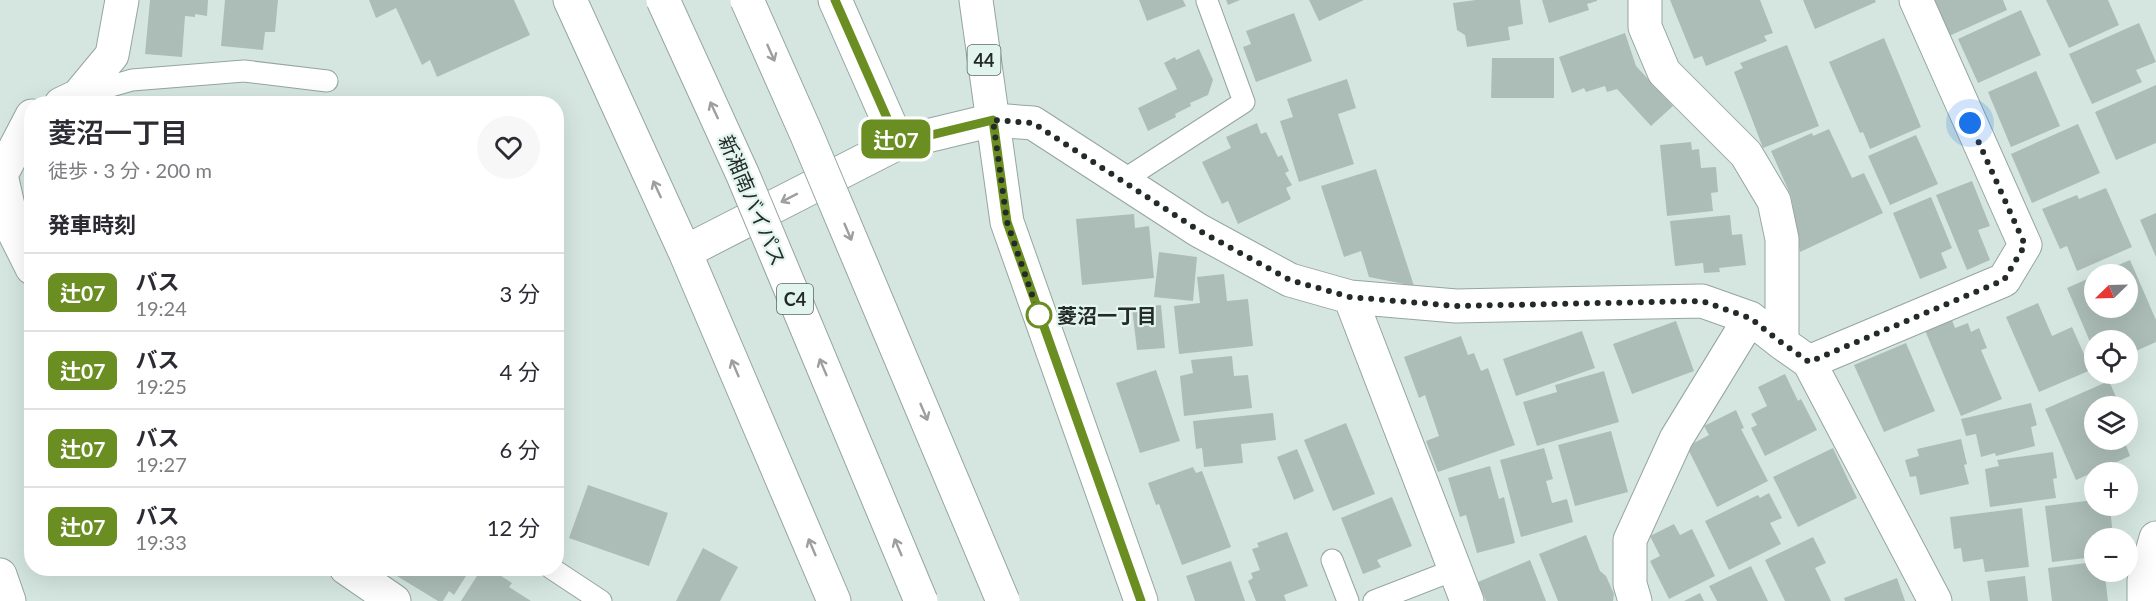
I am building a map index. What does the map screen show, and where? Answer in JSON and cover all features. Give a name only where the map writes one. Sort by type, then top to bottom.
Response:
[{"type":"main road","points":[[76,96],[112,55],[122,0]]},
{"type":"main road","points":[[570,0],[685,252],[834,601]]},
{"type":"main road","name":"新湘南バイパス","points":[[663,0],[742,172],[921,601]]},
{"type":"main road","points":[[747,0],[806,133],[1003,601]]},
{"type":"main road","points":[[835,0],[898,143]]},
{"type":"main road","name":"44","points":[[976,0],[1007,222],[1141,601]]},
{"type":"main road","points":[[1644,0],[1645,27],[1664,72],[1746,154],[1774,201],[1782,239],[1782,343]]},
{"type":"main road","points":[[1809,362],[2004,280],[2025,245],[1916,0]]},
{"type":"main road","points":[[685,252],[898,143],[993,120],[1033,123],[1198,230],[1290,280],[1350,297],[1456,306],[1702,301],[1750,318],[1809,362],[1935,601]]},
{"type":"main road","points":[[24,131],[1,175],[14,232],[24,252]]},
{"type":"main road","points":[[1350,297],[1467,601]]},
{"type":"main road","points":[[1635,601],[1630,584],[1630,540],[1676,439],[1750,318]]},
{"type":"main road","points":[[2144,601],[2144,581],[2156,538]]},
{"type":"main road","points":[[0,575],[9,601]]},
{"type":"main road","points":[[358,576],[394,601]]},
{"type":"lane","points":[[1122,181],[1244,102],[1207,1]]},
{"type":"lane","points":[[86,96],[132,80],[244,71],[327,81]]},
{"type":"lane","points":[[1332,560],[1348,601]]},
{"type":"lane","points":[[1374,601],[1454,570]]},
{"type":"lane","points":[[563,576],[601,601]]},
{"type":"building","points":[[150,0],[208,0],[207,16],[195,14],[195,17],[185,16],[182,57],[145,54]]},
{"type":"building","points":[[225,0],[278,0],[275,32],[265,32],[263,50],[221,46]]},
{"type":"building","points":[[369,0],[514,0],[530,35],[437,77],[430,60],[422,65],[396,8],[376,18]]},
{"type":"building","points":[[1139,0],[1183,0],[1186,6],[1147,21]]},
{"type":"building","points":[[1226,0],[1240,0],[1228,5]]},
{"type":"building","points":[[1309,0],[1364,0],[1319,21]]},
{"type":"building","points":[[1476,0],[1520,0],[1523,24],[1508,27],[1510,40],[1467,47],[1465,35],[1457,30],[1453,3]]},
{"type":"building","points":[[1542,0],[1597,1],[1587,4],[1589,10],[1549,23]]},
{"type":"building","points":[[1670,0],[1760,0],[1773,33],[1764,36],[1767,41],[1706,66],[1702,56],[1694,59]]},
{"type":"building","points":[[1803,0],[1875,0],[1876,2],[1815,29]]},
{"type":"building","points":[[1934,0],[2003,0],[2007,10],[1949,36]]},
{"type":"building","points":[[2046,0],[2108,0],[2119,25],[2069,48]]},
{"type":"building","points":[[2021,10],[2041,55],[1978,83],[1958,39]]},
{"type":"building","points":[[1294,13],[1312,61],[1256,82],[1243,47],[1251,44],[1246,31]]},
{"type":"building","points":[[2139,23],[2156,62],[2136,70],[2142,82],[2092,104],[2069,54]]},
{"type":"building","points":[[1625,33],[1636,66],[1673,106],[1651,126],[1617,89],[1607,92],[1605,86],[1586,92],[1584,88],[1572,93],[1559,57]]},
{"type":"building","points":[[1884,38],[1921,127],[1870,149],[1863,132],[1860,133],[1829,62]]},
{"type":"building","points":[[1787,45],[1819,126],[1763,148],[1734,72],[1743,68],[1740,63]]},
{"type":"building","points":[[1199,49],[1213,80],[1208,95],[1190,103],[1191,106],[1175,114],[1176,117],[1148,131],[1138,108],[1177,89],[1164,63]]},
{"type":"building","points":[[1492,58],[1554,58],[1554,98],[1491,98]]},
{"type":"building","points":[[2036,71],[2060,126],[2011,147],[1988,92]]},
{"type":"building","points":[[1347,79],[1356,108],[1338,114],[1354,164],[1299,182],[1280,121],[1293,117],[1287,99]]},
{"type":"building","points":[[2156,85],[2156,143],[2116,160],[2095,112]]},
{"type":"building","points":[[1257,123],[1261,134],[1266,132],[1278,157],[1282,155],[1289,171],[1285,173],[1292,185],[1286,188],[1291,199],[1238,224],[1228,201],[1222,204],[1202,162],[1231,148],[1226,137]]},
{"type":"building","points":[[2078,124],[2100,173],[2032,203],[2011,154]]},
{"type":"building","points":[[1829,129],[1852,178],[1864,173],[1883,213],[1800,252],[1791,196],[1771,151],[1812,133],[1813,136]]},
{"type":"building","points":[[1916,135],[1938,184],[1890,205],[1868,156]]},
{"type":"building","points":[[1691,142],[1692,150],[1699,149],[1701,168],[1716,167],[1718,192],[1711,193],[1713,211],[1667,216],[1660,145]]},
{"type":"building","points":[[1376,169],[1414,286],[1369,277],[1361,251],[1344,257],[1321,186]]},
{"type":"building","points":[[1972,181],[1990,226],[1978,230],[1990,260],[1967,270],[1936,195]]},
{"type":"building","points":[[2106,188],[2132,247],[2093,264],[2084,264],[2084,268],[2077,271],[2067,246],[2060,249],[2042,209],[2077,195],[2079,199]]},
{"type":"building","points":[[1931,197],[1952,248],[1941,253],[1947,268],[1920,279],[1893,213]]},
{"type":"building","points":[[2156,213],[2156,257],[2140,220]]},
{"type":"building","points":[[1134,214],[1135,228],[1149,226],[1154,278],[1082,285],[1076,219]]},
{"type":"building","points":[[1730,215],[1732,235],[1742,234],[1746,265],[1719,268],[1720,272],[1704,273],[1703,263],[1675,266],[1670,221]]},
{"type":"building","points":[[1159,252],[1197,257],[1193,301],[1154,297]]},
{"type":"building","points":[[1224,274],[1227,301],[1248,299],[1253,346],[1179,354],[1174,306],[1200,303],[1197,277]]},
{"type":"building","points":[[2138,278],[2156,320],[2156,342],[2138,350],[2138,330],[2085,330],[2067,288],[2084,280],[2084,318],[2138,318]]},
{"type":"building","points":[[2038,303],[2052,336],[2072,327],[2084,354],[2084,373],[2039,392],[2006,317]]},
{"type":"building","points":[[1161,305],[1165,348],[1137,350],[1132,308]]},
{"type":"building","points":[[1951,317],[1955,328],[1968,323],[1971,332],[1979,328],[1987,348],[1981,350],[2002,399],[1961,416],[1924,328]]},
{"type":"building","points":[[1676,321],[1694,371],[1632,394],[1613,344]]},
{"type":"building","points":[[1582,331],[1595,368],[1516,396],[1503,359]]},
{"type":"building","points":[[1461,336],[1468,355],[1474,353],[1481,371],[1488,368],[1515,445],[1438,472],[1426,441],[1439,436],[1425,395],[1419,398],[1404,357]]},
{"type":"building","points":[[1906,343],[1935,411],[1884,432],[1854,365]]},
{"type":"building","points":[[1232,356],[1234,376],[1248,375],[1252,408],[1184,416],[1180,376],[1193,373],[1191,360]]},
{"type":"building","points":[[1156,370],[1180,441],[1140,453],[1116,383]]},
{"type":"building","points":[[1604,371],[1619,422],[1537,446],[1523,402],[1557,392],[1555,385]]},
{"type":"building","points":[[1785,374],[1798,401],[1801,399],[1817,430],[1765,456],[1751,428],[1757,425],[1751,414],[1767,406],[1758,387]]},
{"type":"building","points":[[2102,384],[2110,384],[2116,396],[2084,396],[2084,450],[2128,450],[2130,456],[2116,462],[2084,462],[2084,476],[2076,480],[2045,409]]},
{"type":"building","points":[[2031,403],[2037,425],[2031,427],[2035,446],[1996,456],[1995,453],[1981,457],[1976,434],[1966,436],[1961,419]]},
{"type":"building","points":[[1736,410],[1744,428],[1741,429],[1768,481],[1717,507],[1689,451],[1692,444],[1709,435],[1704,426]]},
{"type":"building","points":[[1273,413],[1276,440],[1241,444],[1243,463],[1204,467],[1202,448],[1196,449],[1193,421]]},
{"type":"building","points":[[1346,423],[1375,494],[1333,511],[1304,440]]},
{"type":"building","points":[[1611,431],[1628,492],[1575,506],[1558,445]]},
{"type":"building","points":[[1961,439],[1969,484],[1920,495],[1916,476],[1910,477],[1905,460],[1919,456],[1917,449]]},
{"type":"building","points":[[1544,448],[1553,479],[1546,481],[1552,503],[1567,499],[1573,522],[1521,537],[1500,460]]},
{"type":"building","points":[[1833,448],[1857,498],[1798,527],[1773,477]]},
{"type":"building","points":[[1297,449],[1314,491],[1294,500],[1277,457]]},
{"type":"building","points":[[2053,452],[2057,478],[2053,479],[2056,498],[1990,507],[1985,469],[1999,466],[1997,460]]},
{"type":"building","points":[[1490,466],[1499,499],[1504,497],[1515,543],[1477,553],[1466,515],[1460,517],[1448,478]]},
{"type":"building","points":[[1193,467],[1196,473],[1202,471],[1231,547],[1182,565],[1159,504],[1156,505],[1148,483]]},
{"type":"building","points":[[588,485],[668,513],[649,566],[569,538]]},
{"type":"building","points":[[1769,493],[1782,518],[1770,523],[1781,544],[1729,570],[1705,521],[1758,495],[1760,498]]},
{"type":"building","points":[[1392,497],[1412,546],[1377,560],[1381,567],[1363,574],[1341,518]]},
{"type":"building","points":[[2084,501],[2084,516],[2111,516],[2112,528],[2084,528],[2084,558],[2052,562],[2045,506]]},
{"type":"building","points":[[2022,508],[2029,567],[1985,572],[1983,559],[1963,562],[1961,548],[1954,549],[1950,517]]},
{"type":"building","points":[[1674,524],[1680,535],[1692,529],[1715,576],[1669,599],[1650,561],[1660,556],[1650,536]]},
{"type":"building","points":[[1287,532],[1308,586],[1284,595],[1286,601],[1256,601],[1248,581],[1253,578],[1251,573],[1260,570],[1252,549],[1259,547],[1257,543]]},
{"type":"building","points":[[1586,535],[1600,571],[1606,576],[1614,594],[1613,601],[1558,601],[1539,554]]},
{"type":"building","points":[[1813,537],[1826,563],[1815,568],[1831,601],[1785,601],[1765,560]]},
{"type":"building","points":[[703,548],[738,567],[720,601],[676,601]]},
{"type":"building","points":[[1530,560],[1546,601],[1486,601],[1478,582]]},
{"type":"building","points":[[1231,561],[1245,601],[1195,601],[1186,576]]},
{"type":"building","points":[[2084,563],[2084,582],[2106,582],[2108,601],[2052,601],[2048,568]]},
{"type":"building","points":[[1751,566],[1768,601],[1717,601],[1709,586]]},
{"type":"building","points":[[397,576],[466,576],[454,595],[449,591],[443,601],[438,601]]},
{"type":"building","points":[[477,576],[501,576],[512,583],[509,587],[531,601],[461,601]]},
{"type":"building","points":[[2025,576],[2028,601],[1990,601],[1987,581]]},
{"type":"building","points":[[1897,578],[1905,601],[1845,601],[1844,598]]},
{"type":"building","points":[[1700,593],[1704,601],[1684,601]]},
{"type":"bus line","name":"辻07","points":[[835,0],[898,143],[993,120],[1007,222],[1141,601]]},
{"type":"place","name":"菱沼一丁目","points":[[1039,315]]},
{"type":"route","points":[[1039,315],[1007,222],[993,120],[1033,123],[1198,230],[1290,280],[1350,297],[1456,306],[1702,301],[1750,318],[1809,362],[2004,280],[2025,245],[1970,123]]}]
